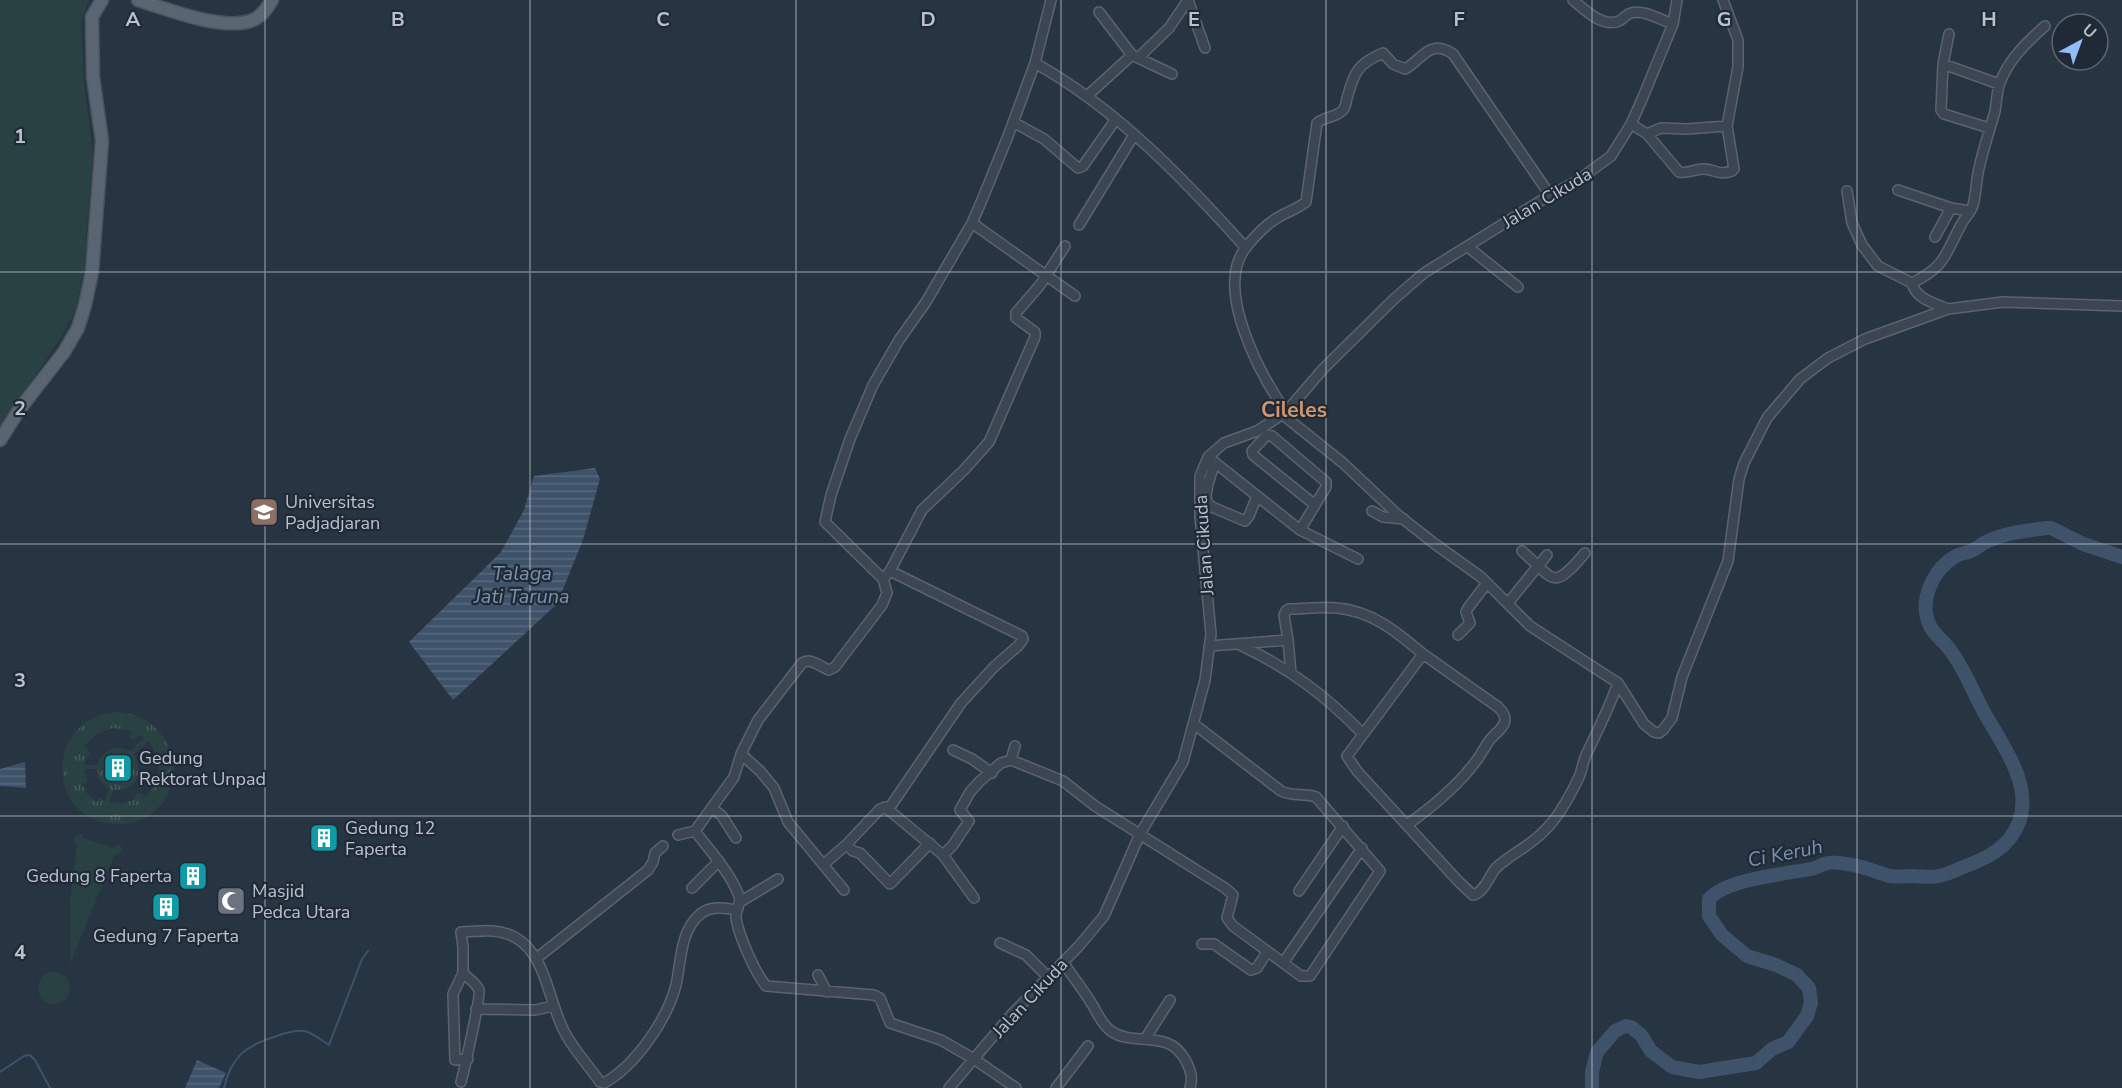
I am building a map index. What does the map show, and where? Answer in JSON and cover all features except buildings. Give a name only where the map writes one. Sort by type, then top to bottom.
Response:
[{"type":"main road","points":[[0,440],[19,410],[64,352],[78,328],[85,305],[92,272],[102,141],[93,77],[92,17],[102,0]]},
{"type":"main road","points":[[138,0],[216,22],[245,22],[255,19],[264,12],[272,0]]},
{"type":"street","points":[[678,835],[695,831],[713,809],[734,777],[741,754],[758,720],[802,663],[812,661],[829,670],[841,659],[882,604],[887,593],[883,579],[825,522],[831,495],[850,439],[873,385],[899,340],[926,302],[972,223],[1035,63],[1051,0]]},
{"type":"street","points":[[1087,96],[1169,28],[1188,0]]},
{"type":"street","points":[[1188,0],[1205,48]]},
{"type":"street","points":[[1572,0],[1590,14],[1606,22],[1617,22],[1631,13],[1640,13],[1673,24]]},
{"type":"street","name":"Jalan Cikuda","points":[[949,1088],[1012,1014],[1104,916],[1140,834],[1183,762],[1205,680],[1211,628],[1200,517],[1200,476],[1224,442],[1257,431],[1285,413],[1323,369],[1394,299],[1424,273],[1550,195],[1577,182],[1607,160],[1622,141],[1631,124],[1673,24],[1677,0]]},
{"type":"street","points":[[1631,124],[1647,134],[1679,172],[1705,169],[1720,175],[1734,169],[1727,126],[1738,67],[1738,40],[1724,0]]},
{"type":"street","points":[[1099,12],[1135,57],[1172,74]]},
{"type":"street","points":[[1912,283],[1939,266],[1970,211],[1994,115],[1999,84],[2012,61],[2045,26]]},
{"type":"street","points":[[1949,34],[1943,64],[1942,113],[1989,128]]},
{"type":"street","points":[[1550,195],[1453,54],[1441,48],[1427,50],[1405,69],[1394,64],[1383,53],[1370,58],[1355,73],[1342,111],[1317,123],[1306,202],[1278,217],[1245,247],[1234,279],[1236,303],[1244,331],[1266,380],[1285,413],[1404,519],[1469,567],[1534,629],[1617,682],[1644,723],[1654,732],[1659,733],[1664,730],[1672,718],[1683,678],[1728,561],[1739,479],[1744,464],[1767,418],[1800,379],[1828,358],[1865,339],[1948,309],[2003,302],[2122,306]]},
{"type":"street","points":[[1035,63],[1061,78],[1116,119],[1199,196],[1245,247]]},
{"type":"street","points":[[1943,64],[1999,84]]},
{"type":"street","points":[[1013,122],[1044,139],[1078,168],[1083,166],[1116,119]]},
{"type":"street","points":[[1647,134],[1661,128],[1727,126]]},
{"type":"street","points":[[1079,225],[1134,135]]},
{"type":"street","points":[[1898,190],[1951,208],[1970,211]]},
{"type":"street","points":[[1847,191],[1851,223],[1867,252],[1878,266],[1912,283],[1916,293],[1948,309]]},
{"type":"street","points":[[1935,237],[1951,208]]},
{"type":"street","points":[[972,223],[1075,296]]},
{"type":"street","points":[[883,579],[890,571],[922,510],[964,470],[989,442],[1035,337],[1035,332],[1016,318],[1016,313],[1040,285],[1065,246]]},
{"type":"street","points":[[1468,247],[1518,287]]},
{"type":"street","points":[[1300,530],[1326,487],[1326,482],[1272,436],[1267,435],[1252,451],[1253,455],[1315,505]]},
{"type":"street","points":[[1212,459],[1206,496],[1207,502],[1212,507],[1245,521],[1257,496]]},
{"type":"street","points":[[1212,459],[1300,530],[1358,559]]},
{"type":"street","points":[[1372,511],[1383,517],[1404,519]]},
{"type":"street","points":[[1522,551],[1548,576],[1562,578],[1584,553]]},
{"type":"street","points":[[1508,603],[1547,555]]},
{"type":"street","points":[[888,810],[961,704],[1023,639],[1022,636],[890,571]]},
{"type":"street","points":[[1458,636],[1470,623],[1466,612],[1468,608],[1487,583]]},
{"type":"street","points":[[1291,673],[1284,615],[1286,611],[1289,609],[1337,608],[1364,614],[1395,630],[1423,654],[1498,707],[1503,713],[1505,719],[1502,727],[1458,783],[1407,825]]},
{"type":"street","points":[[1209,646],[1288,640]]},
{"type":"street","points":[[1240,645],[1274,661],[1291,673],[1334,705],[1363,734]]},
{"type":"street","points":[[1423,654],[1349,753],[1348,760],[1473,895],[1478,894],[1497,867],[1546,830],[1561,810],[1609,710],[1617,682]]},
{"type":"street","points":[[943,855],[953,845],[969,821],[960,810],[974,787],[1001,763],[1011,760],[1064,781],[1095,806],[1232,893],[1233,899],[1227,918],[1229,922],[1301,976],[1307,977],[1312,974],[1378,875],[1380,871],[1378,866],[1316,797],[1292,796],[1281,791],[1194,724]]},
{"type":"street","points":[[1011,760],[1016,746]]},
{"type":"street","points":[[953,750],[992,772]]},
{"type":"street","points":[[741,754],[774,788],[788,822],[844,890]]},
{"type":"street","points":[[824,864],[846,845],[880,808],[885,807],[943,855],[974,898]]},
{"type":"street","points":[[713,809],[722,816],[736,838]]},
{"type":"street","points":[[1299,891],[1343,826]]},
{"type":"street","points":[[695,831],[719,861],[738,895],[738,927],[766,986],[874,995],[880,998],[890,1023],[941,1041],[974,1059],[1016,1088]]},
{"type":"street","points":[[846,845],[860,853],[890,884],[930,843]]},
{"type":"street","points":[[537,958],[648,870],[654,862],[655,853],[663,846]]},
{"type":"street","points":[[1283,963],[1362,848]]},
{"type":"street","points":[[692,888],[719,861]]},
{"type":"street","points":[[468,1059],[455,1060],[453,994],[463,973],[461,932],[495,931],[519,938],[531,949],[537,958],[553,1006],[566,1035],[600,1082],[606,1083],[641,1051],[657,1029],[675,988],[683,943],[694,920],[701,913],[713,908],[738,906],[778,879]]},
{"type":"street","points":[[1000,943],[1028,956],[1048,977]]},
{"type":"street","points":[[1202,944],[1214,944],[1251,970],[1257,968],[1268,952]]},
{"type":"street","points":[[1063,962],[1100,1020],[1110,1031],[1118,1035],[1166,1042],[1184,1058],[1193,1080],[1190,1088]]},
{"type":"street","points":[[461,1082],[468,1059],[479,998],[479,990],[463,973]]},
{"type":"street","points":[[818,975],[827,992]]},
{"type":"street","points":[[1144,1039],[1170,1000]]},
{"type":"street","points":[[476,1009],[535,1010],[553,1006]]},
{"type":"street","points":[[1056,1088],[1088,1046]]},
{"type":"green space","points":[[0,0],[89,0],[81,22],[84,83],[93,152],[84,270],[75,312],[60,339],[0,428]]},
{"type":"green space","name":"Gedung Rektorat Unpad","points":[[120,712],[144,719],[160,733],[170,751],[173,771],[169,791],[159,808],[141,820],[118,824],[94,819],[77,807],[66,789],[62,769],[66,749],[77,731],[95,718]],"holes":[[[113,728],[131,730],[130,737],[133,740],[140,735],[144,738],[131,751],[115,748],[106,752],[97,765],[84,765],[90,754],[84,747],[85,745],[97,734]],[[148,741],[158,762],[155,784],[146,797],[140,793],[136,794],[134,800],[122,803],[109,802],[113,790],[127,788],[136,780],[139,768],[134,754]],[[84,769],[97,769],[99,779],[109,789],[105,801],[100,798],[97,802],[87,793],[82,784],[87,782]]]},
{"type":"green space","points":[[82,834],[82,838],[115,848],[117,844],[121,846],[122,851],[119,855],[114,856],[70,964],[70,900],[77,845],[74,839],[76,835]]},
{"type":"green space","points":[[54,972],[66,976],[70,988],[66,1000],[54,1004],[42,1000],[38,988],[42,976]]},
{"type":"water","name":"Talaga Jati Taruna","points":[[595,468],[600,479],[583,540],[557,604],[453,700],[409,642],[501,552],[524,510],[534,476]]},
{"type":"water","points":[[25,762],[26,788],[0,786],[0,769]]},
{"type":"water","points":[[197,1060],[226,1073],[219,1088],[185,1088]]},
{"type":"waterway","name":"Ci Keruh","points":[[1592,1088],[1592,1072],[1597,1052],[1615,1031],[1626,1026],[1641,1035],[1651,1051],[1672,1067],[1699,1072],[1756,1063],[1772,1049],[1788,1042],[1807,1016],[1811,1003],[1809,988],[1797,975],[1776,965],[1747,956],[1722,935],[1709,916],[1709,899],[1717,892],[1742,882],[1811,869],[1830,863],[1857,866],[1890,876],[1942,875],[1987,857],[2003,846],[2019,822],[2022,808],[2019,779],[2014,765],[1960,665],[1930,626],[1926,606],[1930,586],[1941,569],[1956,556],[1999,537],[2046,528],[2122,557]]},
{"type":"waterway","points":[[224,1088],[236,1060],[257,1043],[287,1033],[304,1031],[329,1045],[362,959],[368,951]]},
{"type":"waterway","points":[[0,1072],[24,1056],[30,1055],[50,1088]]},
{"type":"place","name":"Universitas Padjadjaran","points":[[264,512]]},
{"type":"place","name":"Gedung Rektorat Unpad","points":[[118,768]]},
{"type":"place","name":"Gedung 12 Faperta","points":[[324,838]]},
{"type":"place","name":"Gedung 8 Faperta","points":[[193,876]]},
{"type":"place","name":"Masjid Pedca Utara","points":[[231,901]]},
{"type":"place","name":"Gedung 7 Faperta","points":[[166,907]]},
{"type":"district","name":"Cileles","points":[[1294,410]]}]
